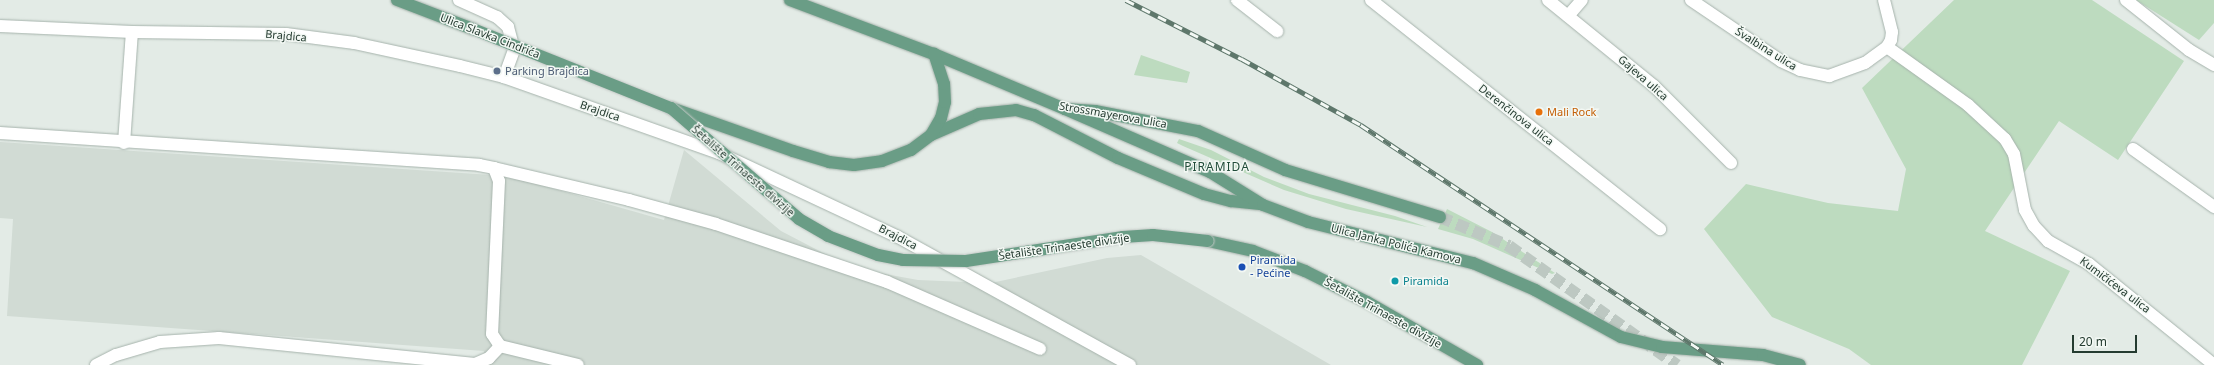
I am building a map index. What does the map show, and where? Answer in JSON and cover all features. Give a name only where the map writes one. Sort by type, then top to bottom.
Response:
[{"type":"main road","name":"Ulica Slavka Cindrića","points":[[397,0],[671,108],[793,151],[829,162],[854,165],[882,161],[911,150],[931,135]]},
{"type":"main road","name":"Strossmayerova ulica","points":[[790,0],[934,54],[1065,109],[1095,111],[1198,131],[1285,170],[1440,217]]},
{"type":"main road","points":[[931,135],[941,118],[945,102],[944,84],[934,54]]},
{"type":"main road","name":"Šetalište Trinaeste divizije","points":[[671,108],[798,219],[828,236],[878,255],[903,260],[966,261],[1123,237],[1153,235],[1208,240],[1254,251],[1305,270],[1367,302],[1478,365]]},
{"type":"main road","name":"Ulica Janka Polića Kamova","points":[[1065,109],[1210,172],[1263,205],[1308,222],[1473,263],[1534,290],[1595,325],[1639,343],[1780,358],[1800,365]]},
{"type":"main road","points":[[931,135],[979,114],[1016,110],[1034,115],[1118,158],[1204,194],[1230,201],[1263,205]]},
{"type":"street","points":[[459,0],[497,17],[508,27],[514,50],[504,77]]},
{"type":"street","points":[[1237,0],[1277,31]]},
{"type":"street","name":"Derenčinova ulica","points":[[1371,0],[1660,229]]},
{"type":"street","name":"Gajeva ulica","points":[[1548,0],[1654,86],[1731,163]]},
{"type":"street","points":[[1568,16],[1582,0]]},
{"type":"street","name":"Švalbina ulica","points":[[1691,0],[1781,61],[1815,74],[1829,76],[1843,73],[1865,63],[1887,47]]},
{"type":"street","points":[[1884,0],[1892,32],[1891,40],[1887,47]]},
{"type":"street","points":[[2126,0],[2211,60]]},
{"type":"street","name":"Brajdica","points":[[0,26],[132,32],[286,34],[354,44],[504,77],[719,153],[814,196],[898,236],[1130,365]]},
{"type":"street","points":[[124,142],[132,32]]},
{"type":"street","name":"Kumičićeva ulica","points":[[1887,47],[1968,105],[2004,139],[2014,154],[2025,210],[2034,226],[2048,241],[2089,264],[2214,365]]},
{"type":"street","points":[[0,133],[479,165],[494,168],[630,200],[716,224],[886,282],[1040,349]]},
{"type":"street","points":[[2133,149],[2214,207]]},
{"type":"street","points":[[494,168],[499,181],[492,334],[500,346],[578,365]]},
{"type":"street","points":[[96,365],[116,355],[160,342],[219,338],[471,364],[490,358],[500,346]]},
{"type":"shaded area","points":[[0,142],[491,175],[530,182],[664,220],[684,150],[781,231],[829,256],[874,272],[918,280],[991,283],[1107,258],[1141,255],[1331,365],[483,365],[484,351],[7,316],[13,219],[0,218]]},
{"type":"green space","points":[[1954,0],[2092,0],[2184,61],[2118,160],[2059,121],[1985,231],[2070,271],[2022,365],[1871,365],[1849,349],[1772,317],[1704,229],[1746,184],[1828,203],[1898,211],[1906,169],[1862,88]]},
{"type":"green space","points":[[2136,0],[2214,0],[2214,23],[2199,40]]},
{"type":"green space","points":[[1141,55],[1190,72],[1187,83],[1134,75]]},
{"type":"green space","points":[[1179,139],[1211,150],[1264,177],[1309,194],[1395,216],[1427,227],[1346,209],[1284,190],[1183,146],[1177,143]]},
{"type":"green space","points":[[1447,209],[1492,232],[1555,273],[1552,274],[1473,239],[1438,229]]},
{"type":"tunnel","points":[[1440,217],[1509,246],[1677,365]]},
{"type":"railway","points":[[1126,0],[1242,59],[1361,125],[1723,365]]},
{"type":"place","name":"Parking Brajdica","points":[[497,71]]},
{"type":"place","name":"Mali Rock","points":[[1539,112]]},
{"type":"place","name":"Piramida - Pećine","points":[[1242,267]]},
{"type":"place","name":"Piramida","points":[[1395,281]]},
{"type":"district","name":"PIRAMIDA","points":[[1217,167]]}]
